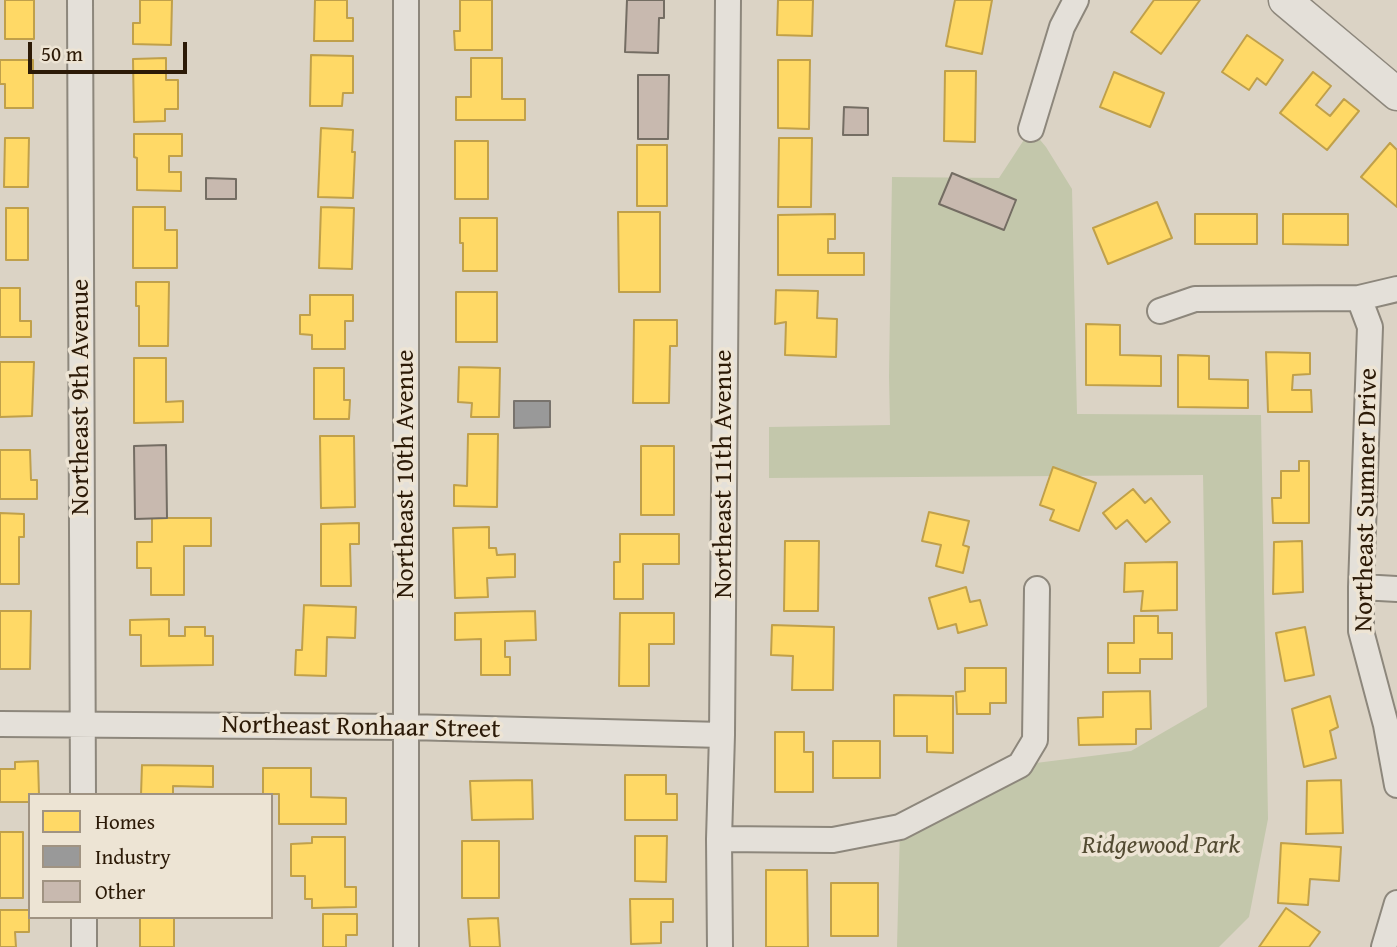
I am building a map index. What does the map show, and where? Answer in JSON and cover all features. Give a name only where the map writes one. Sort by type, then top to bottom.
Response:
[{"type":"street","name":"Northeast 9th Avenue","points":[[80,0],[83,793]]},
{"type":"street","name":"Northeast 10th Avenue","points":[[406,0],[406,947]]},
{"type":"street","name":"Northeast 11th Avenue","points":[[720,947],[728,0]]},
{"type":"street","points":[[1031,129],[1062,27],[1076,0]]},
{"type":"street","points":[[1285,0],[1397,94]]},
{"type":"street","points":[[1160,311],[1195,299],[1359,298],[1397,289]]},
{"type":"street","name":"Northeast Sumner Drive","points":[[1359,298],[1370,327],[1361,631],[1386,725],[1397,785]]},
{"type":"street","points":[[1361,587],[1397,589]]},
{"type":"street","points":[[719,839],[833,841],[900,827],[1020,765],[1035,740],[1037,589]]},
{"type":"street","name":"Northeast Ronhaar Street","points":[[0,724],[407,727],[722,735]]},
{"type":"street","points":[[1384,947],[1397,903]]},
{"type":"street","points":[[84,919],[84,947]]},
{"type":"green space","name":"Ridgewood Park","points":[[1031,129],[1046,147],[1072,189],[1077,414],[1261,415],[1268,819],[1249,917],[1219,947],[897,947],[900,827],[1020,765],[1131,751],[1207,707],[1203,475],[769,478],[769,427],[890,425],[892,177],[999,178]]},
{"type":"building: Homes","points":[[5,0],[34,0],[34,39],[5,39]]},
{"type":"building: Homes","points":[[140,0],[172,0],[171,45],[133,44],[133,23],[140,23]]},
{"type":"building: Homes","points":[[315,0],[347,0],[347,18],[353,18],[353,41],[314,41]]},
{"type":"building: Homes","points":[[460,0],[492,0],[492,50],[455,50],[454,31],[460,31]]},
{"type":"building: Homes","points":[[778,0],[813,0],[812,36],[777,35]]},
{"type":"building: Homes","points":[[955,0],[992,0],[982,54],[946,46]]},
{"type":"building: Homes","points":[[1154,0],[1200,0],[1161,54],[1131,32]]},
{"type":"building: Homes","points":[[1247,35],[1283,60],[1266,85],[1257,78],[1249,90],[1222,72]]},
{"type":"building: Homes","points":[[311,55],[353,56],[353,93],[343,93],[342,106],[310,106]]},
{"type":"building: Homes","points":[[166,58],[166,80],[178,80],[178,109],[165,109],[165,121],[134,122],[133,59]]},
{"type":"building: Homes","points":[[471,58],[502,58],[502,99],[525,99],[525,120],[456,120],[456,97],[471,97]]},
{"type":"building: Homes","points":[[0,60],[33,60],[33,108],[5,108],[5,84],[0,84]]},
{"type":"building: Homes","points":[[778,60],[810,60],[809,129],[778,128]]},
{"type":"building: Homes","points":[[945,71],[976,71],[975,142],[944,141]]},
{"type":"building: Homes","points":[[1114,72],[1164,93],[1150,127],[1100,107]]},
{"type":"building: Homes","points":[[1313,72],[1331,86],[1316,105],[1330,116],[1344,99],[1359,111],[1327,150],[1280,113]]},
{"type":"building: Homes","points":[[321,128],[353,130],[353,198],[318,197]]},
{"type":"building: Homes","points":[[134,134],[182,134],[182,156],[169,156],[169,172],[181,172],[181,191],[137,190]]},
{"type":"building: Homes","points":[[5,138],[29,138],[28,187],[4,187]]},
{"type":"building: Homes","points":[[779,138],[812,138],[811,207],[778,207]]},
{"type":"building: Homes","points":[[455,141],[488,141],[488,199],[455,199]]},
{"type":"building: Homes","points":[[1390,143],[1397,150],[1397,207],[1361,177]]},
{"type":"building: Homes","points":[[637,145],[667,145],[667,206],[637,206]]},
{"type":"building: Homes","points":[[1157,202],[1172,238],[1108,264],[1093,228]]},
{"type":"building: Homes","points":[[133,207],[165,207],[165,230],[177,230],[177,268],[133,268]]},
{"type":"building: Homes","points":[[321,207],[354,208],[352,269],[319,268]]},
{"type":"building: Homes","points":[[6,208],[28,208],[28,260],[6,260]]},
{"type":"building: Homes","points":[[618,212],[660,212],[660,292],[619,292]]},
{"type":"building: Homes","points":[[835,214],[835,239],[828,239],[828,253],[864,253],[864,275],[778,275],[778,215]]},
{"type":"building: Homes","points":[[1195,214],[1257,214],[1257,244],[1195,244]]},
{"type":"building: Homes","points":[[1283,214],[1348,214],[1348,245],[1283,244]]},
{"type":"building: Homes","points":[[460,218],[497,218],[497,271],[463,271]]},
{"type":"building: Homes","points":[[136,282],[169,282],[168,346],[139,346]]},
{"type":"building: Homes","points":[[0,288],[20,288],[20,321],[31,321],[31,337],[0,337]]},
{"type":"building: Homes","points":[[776,290],[818,291],[817,318],[837,319],[836,357],[785,355],[786,322],[775,324]]},
{"type":"building: Homes","points":[[456,292],[497,292],[497,342],[456,342]]},
{"type":"building: Homes","points":[[310,295],[353,295],[353,321],[345,321],[345,349],[312,349],[312,335],[300,334],[300,315],[310,315]]},
{"type":"building: Homes","points":[[634,320],[677,320],[677,346],[670,346],[669,403],[633,403]]},
{"type":"building: Homes","points":[[1086,324],[1120,325],[1120,355],[1161,356],[1161,386],[1086,385]]},
{"type":"building: Homes","points":[[1266,352],[1310,353],[1310,374],[1293,375],[1292,390],[1311,390],[1312,412],[1268,412]]},
{"type":"building: Homes","points":[[1178,355],[1209,356],[1209,379],[1248,380],[1248,408],[1178,407]]},
{"type":"building: Homes","points":[[134,358],[166,358],[166,402],[183,401],[183,422],[134,423]]},
{"type":"building: Homes","points":[[0,362],[34,362],[32,416],[0,417]]},
{"type":"building: Homes","points":[[459,367],[500,368],[499,417],[471,417],[472,403],[458,402]]},
{"type":"building: Homes","points":[[314,368],[344,368],[344,400],[350,400],[349,419],[314,419]]},
{"type":"building: Homes","points":[[468,434],[498,434],[497,507],[454,506],[454,485],[467,486]]},
{"type":"building: Homes","points":[[320,436],[354,436],[355,507],[321,508]]},
{"type":"building: Homes","points":[[641,446],[674,446],[674,515],[641,515]]},
{"type":"building: Homes","points":[[0,450],[30,450],[31,480],[37,480],[37,499],[0,499]]},
{"type":"building: Homes","points":[[1299,461],[1309,461],[1309,523],[1273,523],[1272,498],[1281,498],[1281,471],[1299,471]]},
{"type":"building: Homes","points":[[1053,467],[1096,483],[1079,531],[1050,520],[1054,510],[1040,505]]},
{"type":"building: Homes","points":[[1133,489],[1145,503],[1151,498],[1170,522],[1146,542],[1127,520],[1116,529],[1103,513]]},
{"type":"building: Homes","points":[[929,512],[969,521],[963,545],[969,547],[963,573],[936,566],[941,545],[922,541]]},
{"type":"building: Homes","points":[[0,513],[24,514],[24,537],[19,537],[19,584],[0,584]]},
{"type":"building: Homes","points":[[152,518],[211,518],[211,546],[184,546],[184,595],[151,595],[151,568],[137,568],[137,542],[152,542]]},
{"type":"building: Homes","points":[[359,523],[359,544],[350,544],[351,586],[321,586],[321,524]]},
{"type":"building: Homes","points":[[489,527],[489,548],[496,548],[497,555],[515,554],[515,577],[487,578],[488,597],[455,598],[453,528]]},
{"type":"building: Homes","points":[[620,534],[679,534],[679,564],[643,564],[643,599],[614,599],[614,562],[620,562]]},
{"type":"building: Homes","points":[[785,541],[819,541],[818,611],[784,611]]},
{"type":"building: Homes","points":[[1302,541],[1303,592],[1273,594],[1274,542]]},
{"type":"building: Homes","points":[[1177,562],[1177,610],[1141,611],[1143,591],[1124,592],[1125,563]]},
{"type":"building: Homes","points":[[966,587],[970,602],[980,600],[987,625],[958,633],[956,624],[938,629],[929,598]]},
{"type":"building: Homes","points":[[304,605],[356,607],[355,638],[327,637],[326,676],[295,675],[296,650],[302,650]]},
{"type":"building: Homes","points":[[0,611],[31,611],[30,669],[0,669]]},
{"type":"building: Homes","points":[[535,611],[536,640],[505,641],[505,657],[510,657],[510,675],[481,675],[481,639],[455,640],[455,613]]},
{"type":"building: Homes","points":[[620,613],[674,613],[674,644],[649,644],[649,686],[619,686]]},
{"type":"building: Homes","points":[[1134,616],[1158,616],[1158,633],[1172,633],[1172,659],[1140,659],[1140,673],[1108,673],[1108,643],[1134,643]]},
{"type":"building: Homes","points":[[169,619],[169,636],[185,636],[185,627],[205,627],[205,636],[213,636],[213,665],[141,666],[141,635],[130,635],[130,620]]},
{"type":"building: Homes","points":[[772,625],[834,627],[833,690],[792,690],[793,656],[771,655]]},
{"type":"building: Homes","points":[[1305,627],[1314,675],[1285,681],[1276,633]]},
{"type":"building: Homes","points":[[965,668],[1006,668],[1006,703],[990,703],[990,714],[957,714],[956,692],[965,691]]},
{"type":"building: Homes","points":[[1150,691],[1151,729],[1136,729],[1136,744],[1079,745],[1078,718],[1103,717],[1103,692]]},
{"type":"building: Homes","points":[[894,695],[953,696],[953,753],[927,752],[927,736],[894,736]]},
{"type":"building: Homes","points":[[1330,696],[1338,727],[1330,731],[1336,758],[1304,767],[1292,709]]},
{"type":"building: Homes","points":[[775,732],[804,732],[804,752],[813,752],[813,792],[775,792]]},
{"type":"building: Homes","points":[[833,741],[880,741],[880,778],[833,778]]},
{"type":"building: Homes","points":[[38,761],[39,793],[28,793],[28,802],[0,802],[0,769],[15,769],[15,762]]},
{"type":"building: Homes","points":[[142,765],[213,766],[213,787],[173,786],[173,793],[141,793]]},
{"type":"building: Homes","points":[[263,768],[311,768],[311,797],[346,798],[346,824],[279,824],[279,794],[263,793]]},
{"type":"building: Homes","points":[[625,775],[666,775],[666,794],[677,794],[677,820],[625,820]]},
{"type":"building: Homes","points":[[532,780],[533,819],[472,820],[470,781]]},
{"type":"building: Homes","points":[[1341,780],[1343,833],[1306,834],[1307,781]]},
{"type":"building: Homes","points":[[0,832],[23,832],[23,898],[0,898]]},
{"type":"building: Homes","points":[[635,836],[667,836],[666,882],[635,881]]},
{"type":"building: Homes","points":[[312,837],[345,837],[345,887],[356,887],[356,907],[312,908],[312,899],[305,899],[305,876],[291,876],[291,844],[312,843]]},
{"type":"building: Homes","points":[[462,841],[499,841],[499,898],[462,898]]},
{"type":"building: Homes","points":[[1281,843],[1341,847],[1339,881],[1310,879],[1308,905],[1278,903]]},
{"type":"building: Homes","points":[[766,870],[807,870],[808,947],[766,947]]},
{"type":"building: Homes","points":[[831,883],[878,883],[878,936],[831,936]]},
{"type":"building: Homes","points":[[630,899],[673,899],[673,922],[661,922],[661,943],[631,944]]},
{"type":"building: Homes","points":[[1286,908],[1320,932],[1309,947],[1259,947]]},
{"type":"building: Homes","points":[[0,910],[28,910],[29,932],[15,932],[16,947],[0,947]]},
{"type":"building: Homes","points":[[323,914],[357,914],[357,935],[346,935],[346,947],[323,947]]},
{"type":"building: Homes","points":[[498,918],[500,947],[470,947],[468,919]]},
{"type":"building: Homes","points":[[140,919],[174,919],[174,947],[140,947]]},
{"type":"building: Industry","points":[[514,401],[550,401],[550,427],[514,428]]},
{"type":"building: Other","points":[[627,0],[664,0],[664,18],[659,18],[658,53],[625,52]]},
{"type":"building: Other","points":[[638,75],[669,75],[668,139],[638,139]]},
{"type":"building: Other","points":[[844,107],[868,108],[868,135],[843,135]]},
{"type":"building: Other","points":[[952,173],[1016,200],[1004,230],[939,204]]},
{"type":"building: Other","points":[[206,178],[236,179],[236,199],[206,199]]},
{"type":"building: Other","points":[[166,445],[167,518],[135,519],[134,446]]}]
